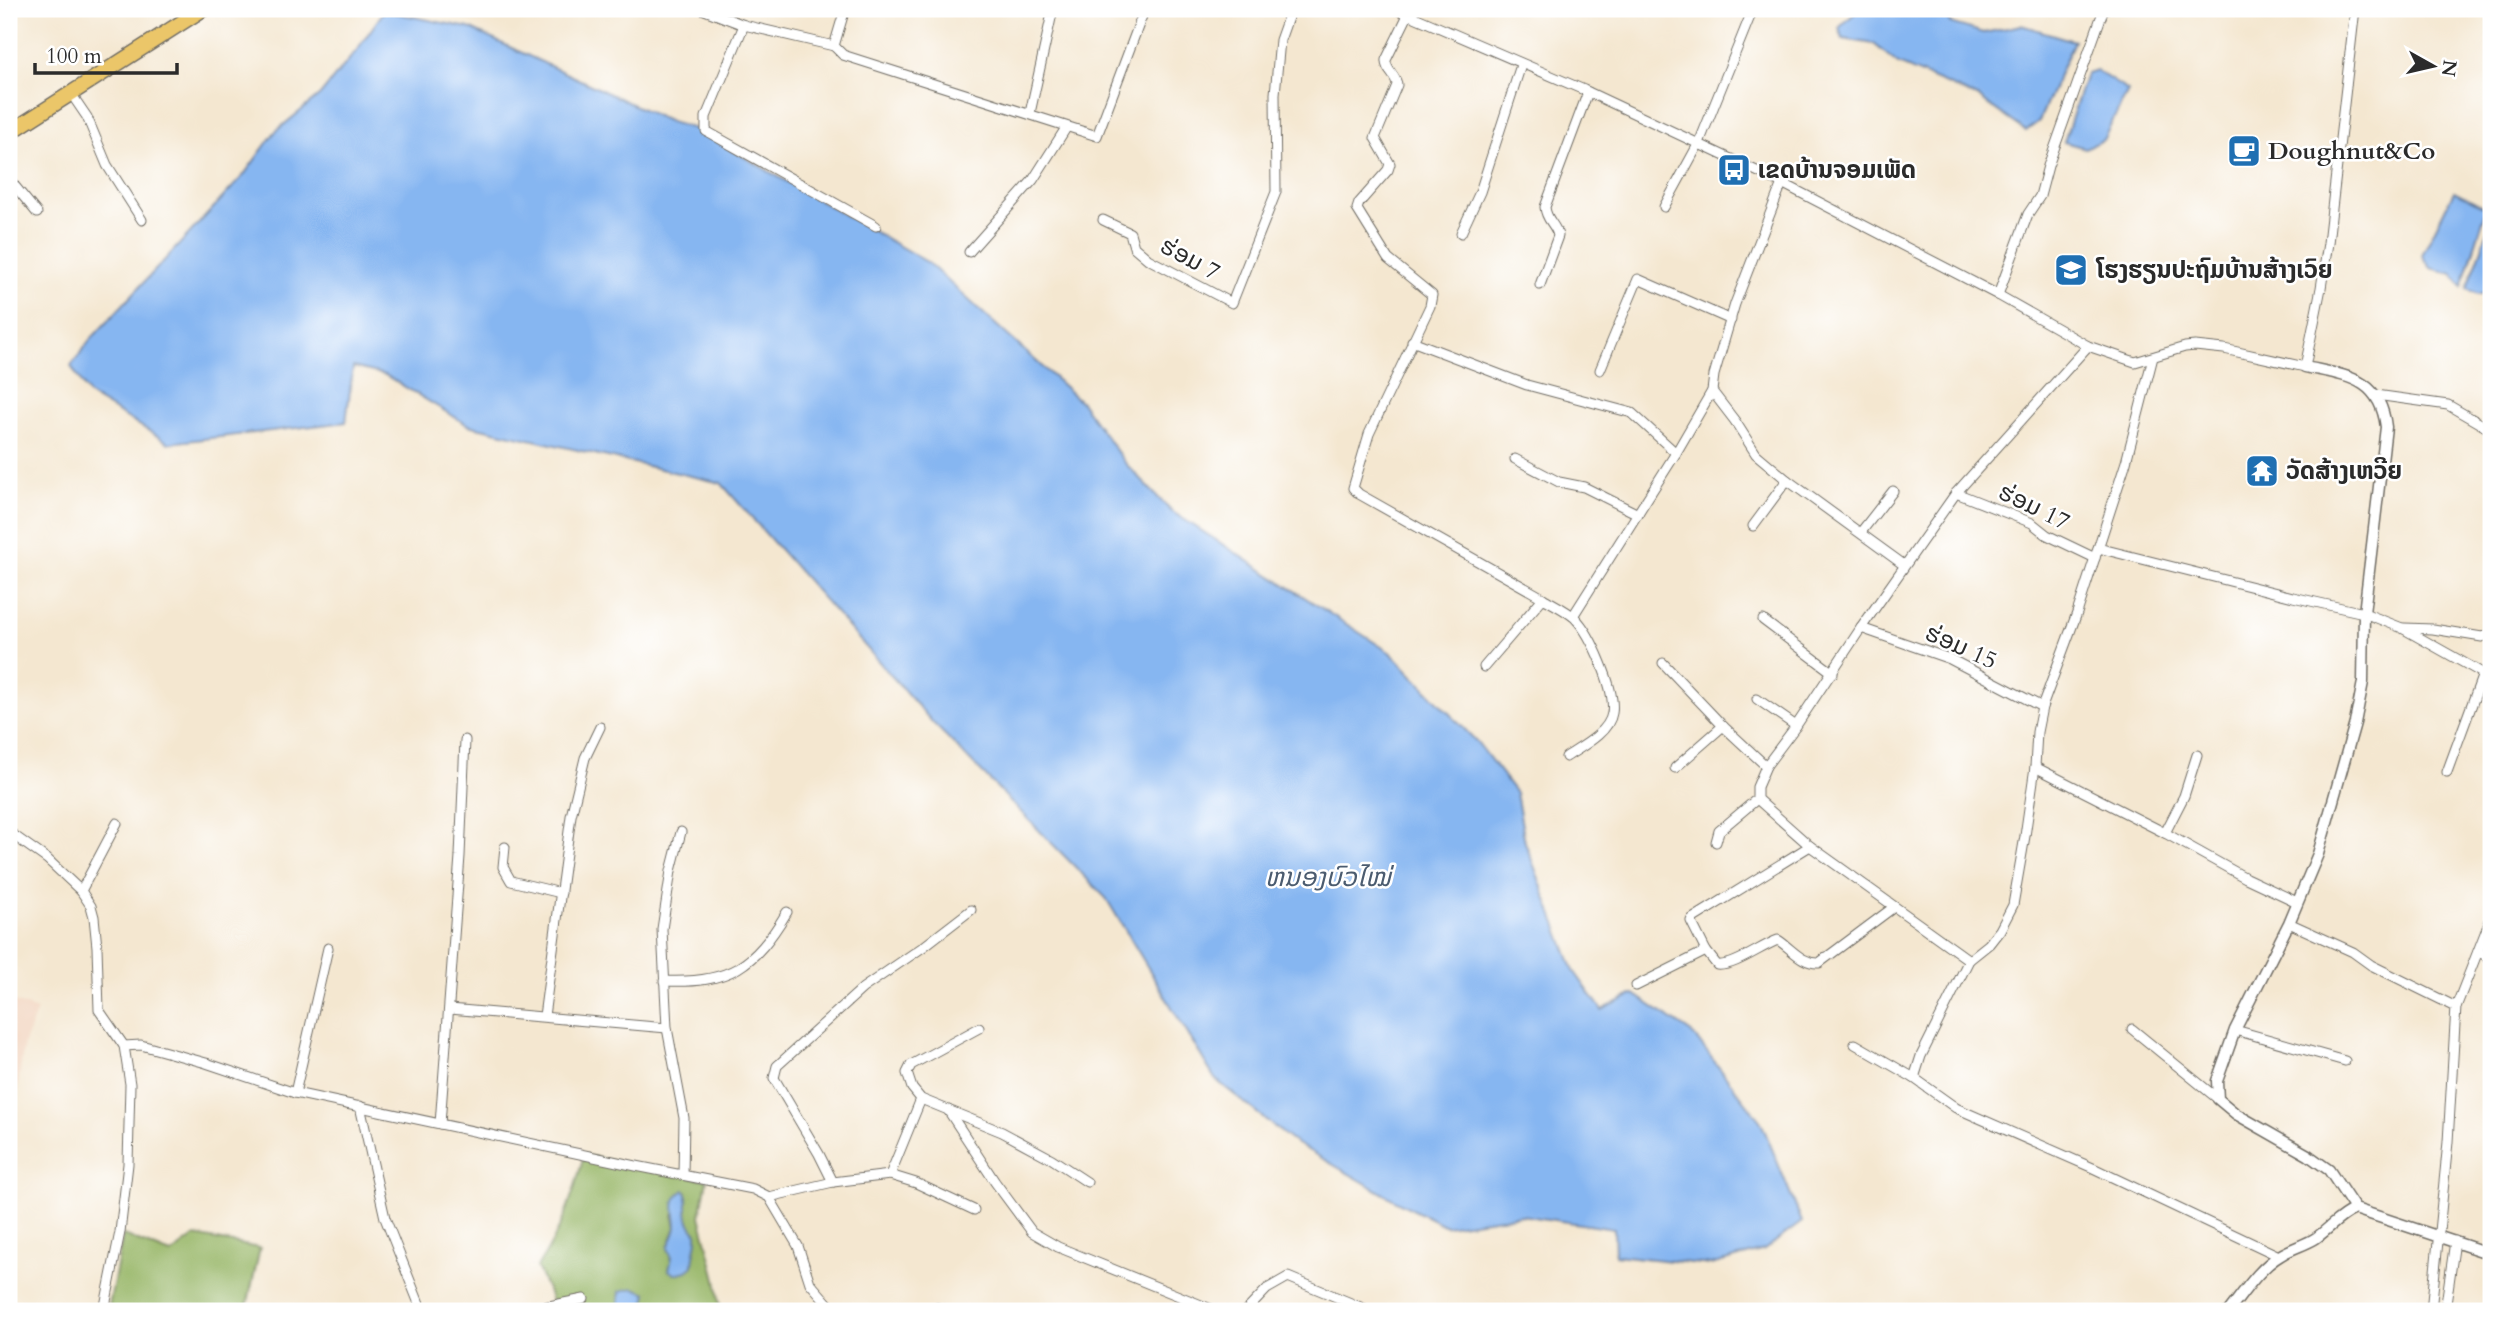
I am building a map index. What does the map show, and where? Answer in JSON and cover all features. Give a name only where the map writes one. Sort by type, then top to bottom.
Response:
[{"type":"main road","points":[[9,132],[203,9]]},
{"type":"street","points":[[702,9],[744,24],[834,46],[843,55],[1097,136],[1143,9]]},
{"type":"street","points":[[834,46],[845,9]]},
{"type":"street","points":[[1030,113],[1052,9]]},
{"type":"street","name":"ຮ່ອມ 7","points":[[1103,220],[1130,233],[1134,247],[1148,259],[1232,303],[1276,192],[1275,94],[1280,40],[1291,9]]},
{"type":"street","points":[[1664,207],[1699,143],[1753,9]]},
{"type":"street","points":[[1998,295],[2028,214],[2040,196],[2048,166],[2104,9]]},
{"type":"street","points":[[2305,367],[2328,243],[2355,9]]},
{"type":"street","points":[[1566,757],[1601,732],[1612,713],[1612,697],[1588,634],[1573,616],[1359,494],[1353,488],[1370,434],[1430,306],[1432,295],[1388,259],[1357,209],[1390,164],[1375,138],[1397,83],[1387,67],[1386,60],[1402,11],[1588,92],[1782,183],[1998,295],[2088,346],[2127,361],[2142,360],[2185,347],[2207,347],[2351,377],[2376,395],[2382,406],[2386,427],[2364,612],[2363,682],[2355,723],[2318,854],[2289,923],[2235,1030],[2217,1081],[2218,1099]]},
{"type":"street","points":[[744,24],[706,117],[706,131],[876,226]]},
{"type":"street","points":[[1461,233],[1480,192],[1521,65]]},
{"type":"street","points":[[70,92],[87,117],[107,165],[142,220]]},
{"type":"street","points":[[1539,285],[1558,236],[1557,230],[1546,217],[1545,207],[1588,92]]},
{"type":"street","points":[[969,252],[1033,180],[1066,128]]},
{"type":"street","points":[[9,179],[37,213]]},
{"type":"street","points":[[1573,616],[1712,391],[1714,374],[1731,320],[1782,183]]},
{"type":"street","points":[[1600,370],[1638,279],[1731,320]]},
{"type":"street","points":[[1412,341],[1527,385],[1632,413],[1676,453]]},
{"type":"street","points":[[1969,960],[1810,846],[1757,799],[1756,786],[1766,766],[1956,493],[2088,346]]},
{"type":"street","points":[[1914,1078],[1921,1056],[1969,960],[1989,944],[2013,905],[2042,707],[2126,462],[2153,357]]},
{"type":"street","points":[[1712,391],[1756,454],[1787,480],[1904,565]]},
{"type":"street","points":[[2376,395],[2448,405],[2491,430]]},
{"type":"street","points":[[1515,459],[1559,482],[1584,487],[1638,514]]},
{"type":"street","points":[[1753,526],[1787,480]]},
{"type":"street","points":[[1861,532],[1892,491]]},
{"type":"street","name":"ຮ່ອມ 17","points":[[1956,493],[2032,523],[2047,535],[2095,558]]},
{"type":"street","points":[[2098,548],[2364,612],[2402,628],[2487,676],[2447,772]]},
{"type":"street","points":[[1484,667],[1543,598]]},
{"type":"street","points":[[1763,620],[1833,673]]},
{"type":"street","name":"ຮ່ອມ 15","points":[[1861,628],[1950,659],[2042,707]]},
{"type":"street","points":[[2402,628],[2433,629],[2482,637],[2491,634]]},
{"type":"street","points":[[1663,663],[1723,726],[1766,766]]},
{"type":"street","points":[[1757,699],[1796,726]]},
{"type":"street","points":[[1675,768],[1723,726]]},
{"type":"street","points":[[544,1016],[571,816],[585,758],[600,727]]},
{"type":"street","points":[[440,1124],[450,1009],[465,740]]},
{"type":"street","points":[[2165,833],[2184,796],[2197,755]]},
{"type":"street","points":[[2035,767],[2297,902]]},
{"type":"street","points":[[1716,842],[1719,831],[1757,799]]},
{"type":"street","points":[[81,891],[117,823]]},
{"type":"street","points":[[9,832],[47,859],[81,891],[94,917],[99,1010],[124,1046],[130,1084],[128,1164],[120,1232],[104,1311]]},
{"type":"street","points":[[681,832],[662,929],[667,1028],[684,1118],[682,1175]]},
{"type":"street","points":[[1810,846],[1692,919],[1691,922],[1706,951],[1717,965],[1722,966],[1778,940],[1811,964],[1819,963],[1894,907]]},
{"type":"street","points":[[505,847],[503,867],[511,881],[561,893]]},
{"type":"street","points":[[833,1182],[774,1078],[777,1066],[863,988],[971,910]]},
{"type":"street","points":[[664,981],[694,982],[729,974],[747,962],[774,934],[787,912]]},
{"type":"street","points":[[2431,1311],[2456,1007],[2491,918]]},
{"type":"street","points":[[2289,923],[2353,952],[2371,965],[2456,1007]]},
{"type":"street","points":[[295,1093],[328,948]]},
{"type":"street","points":[[1636,986],[1706,951]]},
{"type":"street","points":[[2478,952],[2491,958]]},
{"type":"street","points":[[450,1009],[667,1028]]},
{"type":"street","points":[[979,1028],[911,1065],[907,1073],[912,1088],[922,1099],[1002,1132],[1087,1182]]},
{"type":"street","points":[[2132,1029],[2236,1114],[2329,1170],[2355,1209],[2491,1254]]},
{"type":"street","points":[[2235,1030],[2345,1061]]},
{"type":"street","points":[[1854,1044],[1914,1078],[1956,1108],[2093,1168],[2279,1256]]},
{"type":"street","points":[[124,1046],[141,1045],[206,1063],[295,1093],[753,1189],[769,1197],[799,1246],[810,1283],[832,1309],[862,1311]]},
{"type":"street","points":[[890,1175],[922,1099]]},
{"type":"street","points":[[360,1107],[385,1218],[422,1311]]},
{"type":"street","points":[[948,1110],[995,1182],[1032,1232],[1058,1247],[1216,1311]]},
{"type":"street","points":[[769,1197],[833,1182],[890,1175],[925,1186],[974,1210]]},
{"type":"street","points":[[2229,1311],[2260,1272],[2279,1256],[2312,1241],[2338,1217],[2355,1209]]},
{"type":"street","points":[[2445,1311],[2455,1241]]},
{"type":"street","points":[[1246,1311],[1267,1289],[1288,1277],[1370,1311]]},
{"type":"street","points":[[524,1311],[584,1299]]},
{"type":"street","points":[[1338,1311],[1340,1300]]},
{"type":"street","points":[[882,1311],[938,1308],[949,1311]]},
{"type":"shaded area","points":[[9,1000],[37,1010],[24,1043],[9,1150]]},
{"type":"green space","points":[[584,1155],[707,1180],[700,1216],[721,1311],[643,1311],[647,1293],[620,1291],[619,1311],[554,1311],[537,1267],[560,1227]],"holes":[[[687,1194],[687,1215],[691,1228],[693,1266],[669,1270],[672,1257],[668,1248],[676,1227],[673,1215]]]},
{"type":"green space","points":[[123,1235],[171,1254],[195,1236],[260,1248],[246,1311],[108,1311]]},
{"type":"water","points":[[1859,9],[1941,9],[1950,23],[1984,33],[2021,25],[2074,41],[2039,121],[2026,131],[1979,98],[1898,64],[1874,44],[1843,39],[1839,28]]},
{"type":"water","name":"ຫນອງບົວໄໝ່","points":[[384,11],[469,28],[670,122],[695,129],[927,262],[1081,402],[1126,464],[1171,511],[1391,653],[1477,742],[1516,793],[1525,842],[1574,971],[1602,1010],[1634,994],[1693,1034],[1761,1122],[1802,1222],[1764,1250],[1711,1265],[1615,1255],[1614,1229],[1521,1215],[1446,1226],[1292,1141],[1215,1079],[1106,898],[934,724],[721,483],[468,425],[385,375],[353,367],[346,422],[169,443],[89,395],[71,366],[91,339],[243,176],[275,132],[320,95],[357,50]]},
{"type":"water","points":[[2097,71],[2128,91],[2103,140],[2085,148],[2064,142],[2086,74]]},
{"type":"water","points":[[2454,191],[2487,208],[2462,287],[2453,274],[2431,268],[2422,255]]},
{"type":"water","points":[[2489,229],[2491,292],[2478,294],[2467,289]]},
{"type":"water","points":[[684,1190],[687,1194],[689,1220],[697,1233],[697,1242],[693,1266],[687,1271],[674,1274],[669,1270],[672,1257],[668,1248],[676,1229],[674,1202]]},
{"type":"water","points":[[634,1288],[647,1293],[643,1311],[619,1311],[620,1291]]},
{"type":"place","name":"Doughnut&Co","points":[[2244,151]]},
{"type":"place","name":"ເຂດບ້ານຈອມເພັດ","points":[[1734,170]]},
{"type":"place","name":"ໂຮງຮຽນປະຖົມບ້ານສ້າງເວົຍ","points":[[2071,270]]},
{"type":"place","name":"ວັດສ້າງເຫວີຍ","points":[[2262,471]]}]
